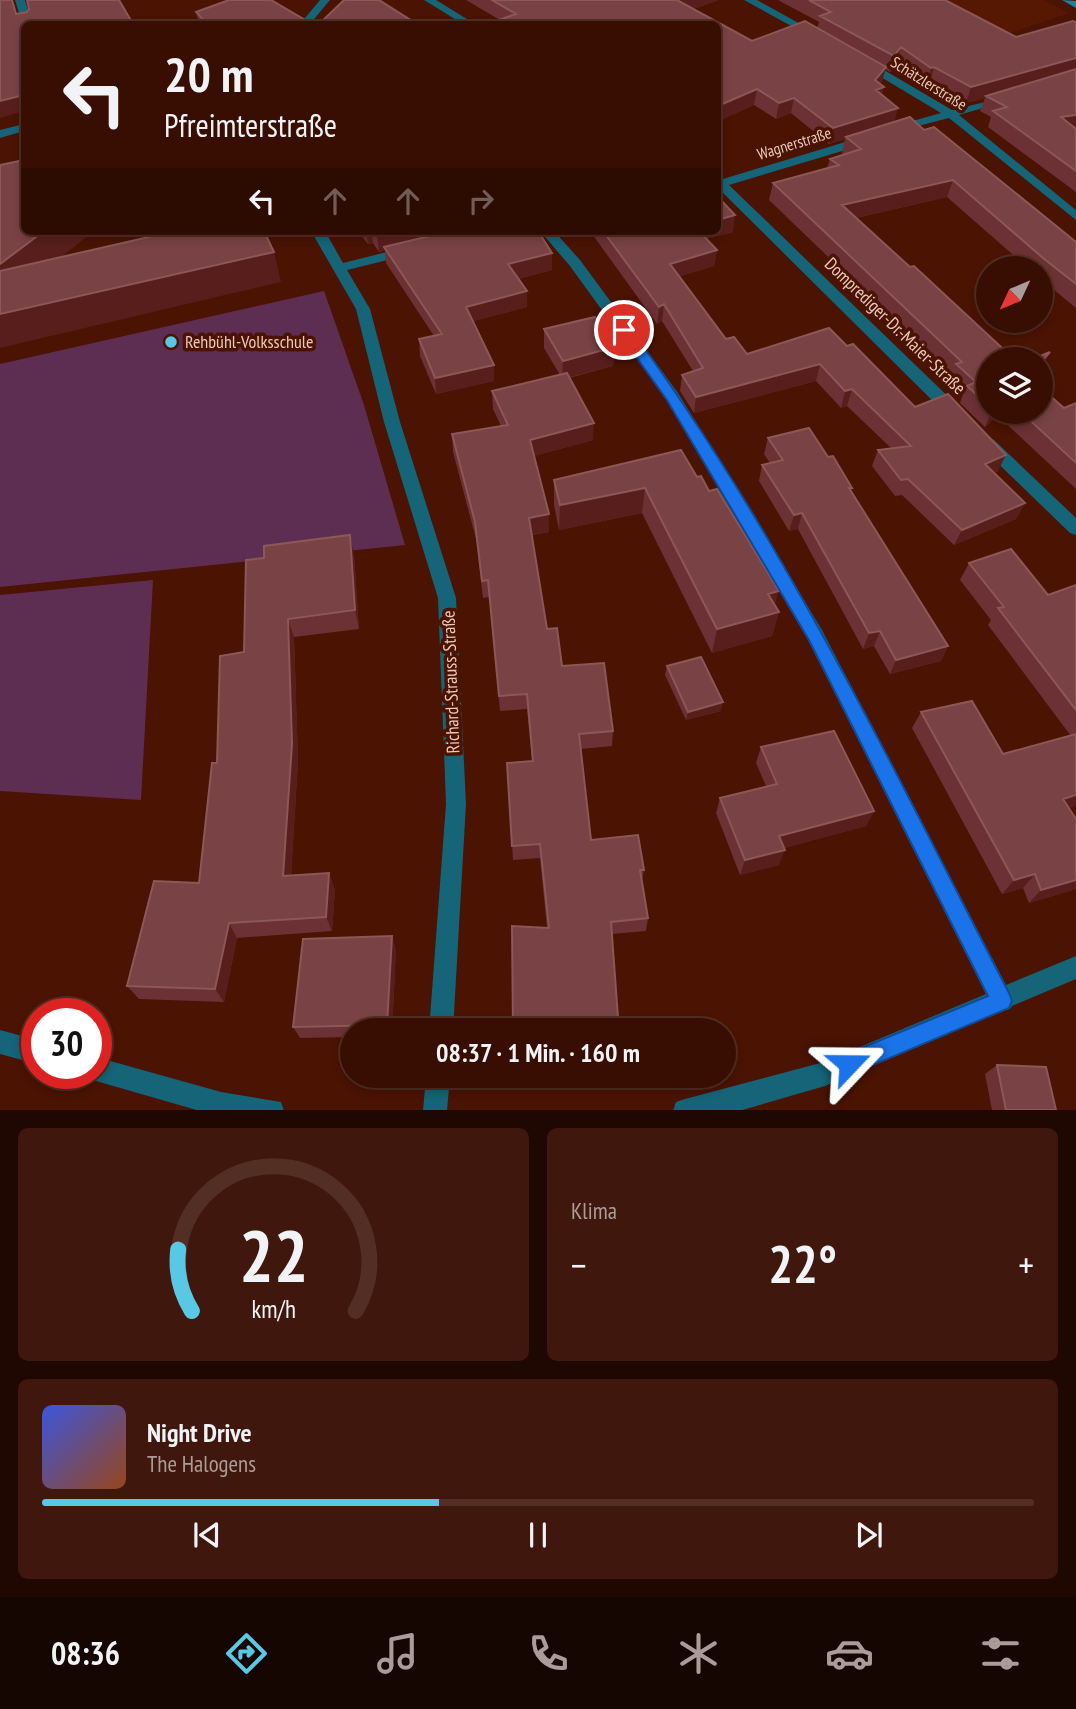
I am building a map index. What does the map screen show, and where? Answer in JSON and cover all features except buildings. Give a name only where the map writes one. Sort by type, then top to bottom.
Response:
[{"type":"main road","points":[[1067,0],[1076,5]]},
{"type":"street","points":[[20,0],[26,21]]},
{"type":"street","points":[[308,21],[325,0]]},
{"type":"street","points":[[429,0],[465,21]]},
{"type":"street","points":[[749,0],[822,39]]},
{"type":"street","name":"Schätzlerstraße","points":[[846,52],[952,115],[1076,216]]},
{"type":"street","name":"Wagnerstraße","points":[[721,182],[1014,96]]},
{"type":"street","points":[[0,134],[21,129]]},
{"type":"street","name":"Domprediger-Dr.-Maier-Straße","points":[[721,183],[1076,528]]},
{"type":"street","name":"Richard-Strauss-Straße","points":[[320,235],[363,309],[392,422],[447,598],[456,804],[442,1018]]},
{"type":"street","points":[[550,235],[575,264],[673,397],[808,624],[1002,1001]]},
{"type":"street","points":[[339,268],[418,249]]},
{"type":"street","points":[[689,1110],[825,1074],[1002,1001],[1076,967]]},
{"type":"street","points":[[0,1042],[21,1048]]},
{"type":"street","points":[[112,1073],[221,1104],[265,1110]]},
{"type":"street","points":[[435,1110],[437,1088]]},
{"type":"shaded area","points":[[947,0],[1043,0],[1069,13],[1008,34]]},
{"type":"shaded area","name":"Rehbühl-Volksschule","points":[[324,291],[364,405],[405,545],[0,587],[0,364]]},
{"type":"shaded area","points":[[153,580],[141,800],[0,791],[0,595]]},
{"type":"place","name":"Rehbühl-Volksschule","points":[[171,342]]},
{"type":"route","points":[[624,330],[673,397],[815,635],[1002,1001],[849,1064]]}]
